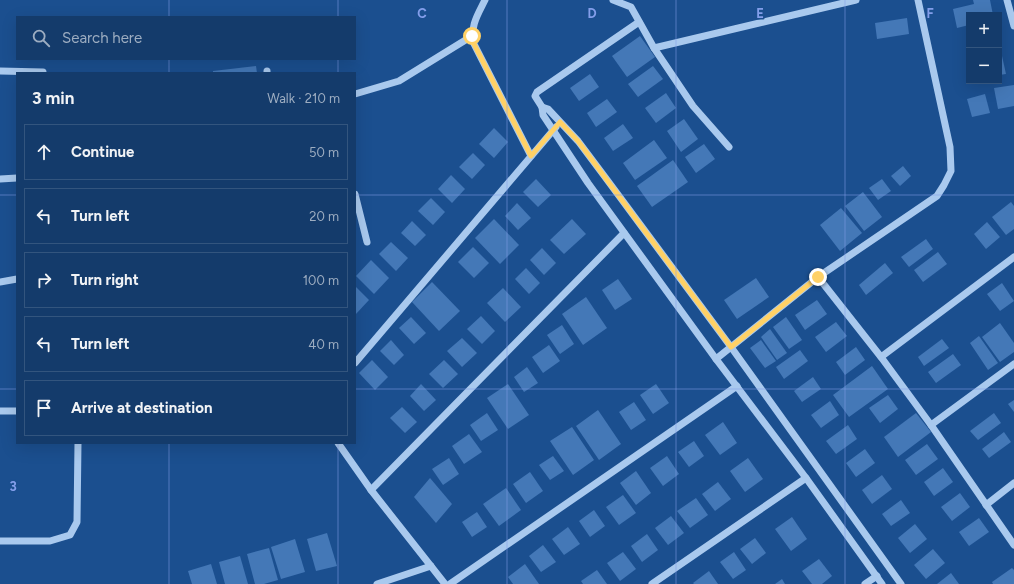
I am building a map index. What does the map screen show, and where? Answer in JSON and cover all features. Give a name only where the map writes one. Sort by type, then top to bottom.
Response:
[{"type":"street","points":[[485,0],[473,24],[472,36],[474,44],[531,156]]},
{"type":"street","points":[[613,0],[632,4],[638,22],[693,106],[730,147]]},
{"type":"street","points":[[654,48],[856,0]]},
{"type":"street","points":[[716,359],[818,277],[937,196],[944,185],[951,171],[950,147],[918,0]]},
{"type":"street","points":[[1007,0],[1014,26]]},
{"type":"street","points":[[638,22],[537,92],[535,96],[542,107],[543,114],[553,130],[624,233],[716,359],[806,478],[882,584]]},
{"type":"street","points":[[356,94],[399,81],[472,36]]},
{"type":"street","points":[[0,72],[43,72]]},
{"type":"street","points":[[542,107],[548,109],[582,147],[731,347],[901,584]]},
{"type":"street","points":[[356,362],[560,122]]},
{"type":"street","points":[[0,179],[16,178]]},
{"type":"street","points":[[356,203],[367,242]]},
{"type":"street","points":[[371,490],[624,233]]},
{"type":"street","points":[[881,357],[1014,257]]},
{"type":"street","points":[[818,277],[881,357],[931,425],[1014,545]]},
{"type":"street","points":[[0,282],[16,279]]},
{"type":"street","points":[[931,425],[1014,364]]},
{"type":"street","points":[[450,584],[737,386]]},
{"type":"street","points":[[0,411],[16,411]]},
{"type":"street","points":[[0,541],[50,541],[70,535],[77,522],[78,444]]},
{"type":"street","points":[[339,444],[371,490],[446,584]]},
{"type":"street","points":[[652,584],[806,478]]},
{"type":"street","points":[[986,505],[1014,483]]},
{"type":"street","points":[[377,584],[431,566]]},
{"type":"street","points":[[865,584],[877,576]]},
{"type":"building","points":[[973,0],[990,0],[992,12],[966,12],[966,26],[957,28],[953,9],[974,4]]},
{"type":"building","points":[[907,18],[909,34],[877,39],[875,23]]},
{"type":"building","points":[[640,36],[655,57],[627,77],[612,56]]},
{"type":"building","points":[[1002,56],[1006,74],[1002,75]]},
{"type":"building","points":[[256,66],[257,72],[213,72]]},
{"type":"building","points":[[653,66],[663,79],[638,97],[628,84]]},
{"type":"building","points":[[590,74],[599,87],[579,101],[570,88]]},
{"type":"building","points":[[1014,85],[1014,106],[998,109],[994,88]]},
{"type":"building","points":[[666,93],[676,108],[656,123],[645,108]]},
{"type":"building","points":[[985,94],[990,113],[972,117],[967,99]]},
{"type":"building","points":[[607,99],[617,112],[596,127],[587,113]]},
{"type":"building","points":[[684,119],[698,139],[681,152],[667,131]]},
{"type":"building","points":[[623,124],[633,138],[613,151],[604,138]]},
{"type":"building","points":[[494,128],[508,142],[494,158],[479,144]]},
{"type":"building","points":[[654,140],[667,158],[635,180],[623,163]]},
{"type":"building","points":[[704,144],[715,159],[696,173],[685,157]]},
{"type":"building","points":[[473,153],[485,165],[472,179],[459,167]]},
{"type":"building","points":[[673,160],[688,182],[652,207],[637,186]]},
{"type":"building","points":[[903,166],[911,176],[900,186],[891,176]]},
{"type":"building","points":[[451,175],[465,189],[452,203],[438,189]]},
{"type":"building","points":[[536,179],[551,195],[538,207],[523,192]]},
{"type":"building","points":[[882,179],[891,191],[878,200],[869,188]]},
{"type":"building","points":[[863,192],[882,217],[864,231],[845,206]]},
{"type":"building","points":[[431,198],[445,212],[433,225],[418,211]]},
{"type":"building","points":[[1011,202],[1014,206],[1014,229],[1006,235],[992,217]]},
{"type":"building","points":[[517,203],[531,218],[518,230],[505,216]]},
{"type":"building","points":[[841,208],[862,233],[840,251],[820,225]]},
{"type":"building","points":[[494,219],[519,245],[500,264],[475,238]]},
{"type":"building","points":[[572,219],[586,234],[564,254],[550,240]]},
{"type":"building","points":[[412,221],[426,235],[415,246],[401,233]]},
{"type":"building","points":[[987,222],[1000,237],[986,249],[974,234]]},
{"type":"building","points":[[926,239],[933,249],[909,267],[901,257]]},
{"type":"building","points":[[391,242],[408,258],[396,271],[379,254]]},
{"type":"building","points":[[473,247],[489,263],[474,278],[458,262]]},
{"type":"building","points":[[542,248],[556,263],[544,275],[530,260]]},
{"type":"building","points":[[938,252],[947,264],[923,282],[914,270]]},
{"type":"building","points":[[371,260],[389,278],[374,294],[356,276]]},
{"type":"building","points":[[885,263],[893,273],[866,295],[859,285]]},
{"type":"building","points":[[526,268],[540,283],[529,294],[515,279]]},
{"type":"building","points":[[756,278],[769,297],[737,319],[724,300]]},
{"type":"building","points":[[618,279],[632,299],[615,310],[602,290]]},
{"type":"building","points":[[432,282],[460,311],[439,331],[412,302]]},
{"type":"building","points":[[1002,283],[1014,301],[1000,311],[987,294]]},
{"type":"building","points":[[356,287],[369,300],[356,314]]},
{"type":"building","points":[[503,288],[521,307],[505,322],[487,303]]},
{"type":"building","points":[[586,297],[607,328],[583,345],[562,314]]},
{"type":"building","points":[[817,300],[827,314],[805,330],[795,315]]},
{"type":"building","points":[[481,316],[495,331],[482,344],[467,329]]},
{"type":"building","points":[[411,317],[426,333],[414,344],[399,328]]},
{"type":"building","points":[[786,317],[802,340],[789,349],[773,327]]},
{"type":"building","points":[[836,322],[847,336],[826,352],[815,337]]},
{"type":"building","points":[[1000,323],[1014,343],[1014,352],[1000,362],[982,337]]},
{"type":"building","points":[[562,325],[574,344],[560,354],[547,335]]},
{"type":"building","points":[[770,329],[787,353],[777,360],[761,337]]},
{"type":"building","points":[[979,336],[998,363],[988,370],[970,343]]},
{"type":"building","points":[[462,338],[477,353],[462,367],[447,351]]},
{"type":"building","points":[[942,339],[949,348],[924,366],[918,357]]},
{"type":"building","points":[[391,340],[404,355],[394,365],[380,351]]},
{"type":"building","points":[[761,340],[776,361],[765,368],[750,348]]},
{"type":"building","points":[[549,345],[560,361],[543,373],[532,357]]},
{"type":"building","points":[[856,347],[865,360],[845,375],[836,362]]},
{"type":"building","points":[[800,350],[808,361],[784,379],[776,367]]},
{"type":"building","points":[[953,354],[961,365],[936,383],[928,372]]},
{"type":"building","points":[[372,360],[388,377],[375,390],[359,373]]},
{"type":"building","points":[[444,360],[458,374],[443,388],[429,374]]},
{"type":"building","points":[[872,366],[888,389],[849,417],[833,395]]},
{"type":"building","points":[[527,367],[538,383],[524,392],[514,377]]},
{"type":"building","points":[[813,377],[821,389],[802,402],[794,391]]},
{"type":"building","points":[[421,384],[436,400],[424,411],[410,396]]},
{"type":"building","points":[[508,384],[529,415],[508,429],[487,398]]},
{"type":"building","points":[[656,384],[669,403],[653,414],[640,395]]},
{"type":"building","points":[[888,395],[898,409],[880,423],[869,408]]},
{"type":"building","points":[[1014,400],[1014,412],[1008,404]]},
{"type":"building","points":[[830,401],[839,415],[821,428],[811,415]]},
{"type":"building","points":[[634,402],[646,420],[631,430],[619,412]]},
{"type":"building","points":[[402,407],[417,422],[405,433],[390,418]]},
{"type":"building","points":[[598,410],[621,444],[599,460],[576,426]]},
{"type":"building","points":[[487,413],[498,430],[481,441],[470,425]]},
{"type":"building","points":[[916,413],[931,432],[898,457],[884,437]]},
{"type":"building","points":[[994,413],[1001,423],[978,440],[970,431]]},
{"type":"building","points":[[723,422],[737,443],[720,455],[705,435]]},
{"type":"building","points":[[848,425],[857,439],[836,454],[826,441]]},
{"type":"building","points":[[572,427],[594,460],[573,475],[550,441]]},
{"type":"building","points":[[1004,432],[1011,442],[989,458],[982,449]]},
{"type":"building","points":[[469,434],[482,452],[464,464],[452,446]]},
{"type":"building","points":[[694,441],[704,456],[689,467],[678,452]]},
{"type":"building","points":[[927,444],[938,459],[916,475],[905,460]]},
{"type":"building","points":[[865,449],[875,463],[856,477],[846,463]]},
{"type":"building","points":[[553,456],[564,471],[550,480],[539,465]]},
{"type":"building","points":[[667,456],[679,474],[663,486],[650,468]]},
{"type":"building","points":[[449,458],[459,474],[443,485],[432,469]]},
{"type":"building","points":[[748,458],[763,479],[745,492],[730,471]]},
{"type":"building","points":[[943,468],[953,482],[934,496],[924,482]]},
{"type":"building","points":[[636,471],[651,493],[636,505],[620,483]]},
{"type":"building","points":[[530,472],[543,491],[526,503],[513,484]]},
{"type":"building","points":[[882,475],[892,489],[872,504],[862,490]]},
{"type":"building","points":[[430,478],[452,504],[436,523],[414,497]]},
{"type":"building","points":[[718,482],[731,499],[715,511],[702,494]]},
{"type":"building","points":[[506,488],[521,510],[499,526],[483,504]]},
{"type":"building","points":[[960,493],[970,507],[952,521],[941,507]]},
{"type":"building","points":[[623,495],[636,513],[619,525],[606,507]]},
{"type":"building","points":[[696,498],[708,515],[690,528],[677,511]]},
{"type":"building","points":[[901,500],[910,513],[891,526],[882,514]]},
{"type":"building","points":[[594,510],[605,526],[590,537],[579,521]]},
{"type":"building","points":[[477,512],[487,527],[472,537],[462,522]]},
{"type":"building","points":[[671,516],[684,533],[668,545],[655,528]]},
{"type":"building","points":[[792,517],[807,539],[791,551],[775,529]]},
{"type":"building","points":[[979,518],[989,532],[969,546],[959,532]]},
{"type":"building","points":[[915,524],[927,539],[910,553],[898,538]]},
{"type":"building","points":[[568,527],[580,544],[564,555],[552,539]]},
{"type":"building","points":[[327,533],[337,566],[316,571],[307,539]]},
{"type":"building","points":[[647,534],[658,550],[642,562],[631,546]]},
{"type":"building","points":[[755,538],[766,553],[752,564],[740,549]]},
{"type":"building","points":[[295,539],[305,572],[281,579],[271,547]]},
{"type":"building","points":[[543,545],[556,562],[541,572],[529,556]]},
{"type":"building","points":[[269,548],[278,580],[264,584],[255,584],[247,554]]},
{"type":"building","points":[[933,549],[945,563],[926,579],[914,565]]},
{"type":"building","points":[[623,552],[636,569],[620,581],[607,563]]},
{"type":"building","points":[[734,552],[746,570],[733,579],[720,562]]},
{"type":"building","points":[[240,556],[248,584],[225,584],[219,562]]},
{"type":"building","points":[[819,559],[832,576],[822,584],[812,584],[802,571]]},
{"type":"building","points":[[211,564],[217,584],[192,584],[188,571]]},
{"type":"building","points":[[525,564],[539,584],[513,584],[508,577]]},
{"type":"building","points":[[1012,568],[1014,570],[1014,584],[993,584],[992,582]]},
{"type":"building","points":[[597,570],[607,584],[583,584],[581,581]]},
{"type":"building","points":[[709,571],[718,584],[693,583]]},
{"type":"building","points":[[951,573],[959,584],[937,584]]},
{"type":"building","points":[[782,579],[785,584],[775,584]]},
{"type":"route","points":[[472,36],[474,44],[531,156],[560,122],[578,141],[731,347],[818,277]]}]
